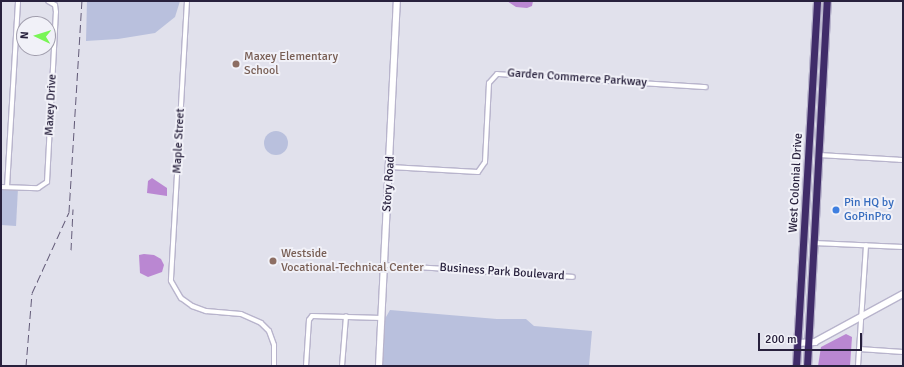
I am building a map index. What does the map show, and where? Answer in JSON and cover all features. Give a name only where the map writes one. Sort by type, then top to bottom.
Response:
[{"type":"highway","name":"West Colonial Drive","points":[[796,366],[817,1]]},
{"type":"highway","name":"West Colonial Drive","points":[[807,366],[827,1]]},
{"type":"highway","points":[[815,36],[818,64],[824,71]]},
{"type":"highway","points":[[812,93],[818,98],[821,119]]},
{"type":"highway","points":[[806,204],[808,236],[814,242]]},
{"type":"street","points":[[1,187],[7,186],[18,1]]},
{"type":"street","name":"Maxey Drive","points":[[7,186],[42,188],[47,182],[56,12],[55,6],[48,1]]},
{"type":"street","name":"Maple Street","points":[[187,1],[171,281],[181,298],[192,306],[206,311],[241,314],[261,323],[269,331],[274,345],[274,366]]},
{"type":"street","name":"Story Road","points":[[379,366],[397,1]]},
{"type":"street","name":"Garden Commerce Parkway","points":[[390,167],[478,172],[485,162],[490,83],[492,78],[501,73],[706,87]]},
{"type":"street","points":[[819,155],[903,160]]},
{"type":"street","points":[[814,242],[903,248]]},
{"type":"street","points":[[858,366],[866,245]]},
{"type":"street","name":"Business Park Boulevard","points":[[383,265],[573,277]]},
{"type":"street","points":[[798,343],[815,342],[903,294]]},
{"type":"street","points":[[306,366],[309,320],[316,314],[382,318]]},
{"type":"street","points":[[342,366],[346,316]]},
{"type":"street","points":[[859,349],[903,352]]},
{"type":"shaded area","points":[[87,1],[180,1],[175,17],[155,33],[118,39],[86,41]]},
{"type":"shaded area","points":[[507,1],[533,1],[532,6],[527,8],[516,7]]},
{"type":"shaded area","points":[[276,131],[284,135],[288,143],[284,151],[276,155],[268,151],[264,143],[268,135]]},
{"type":"shaded area","points":[[152,178],[167,188],[167,196],[147,193],[148,181]]},
{"type":"shaded area","points":[[18,188],[16,226],[1,225],[1,190]]},
{"type":"shaded area","points":[[139,255],[154,255],[161,259],[164,265],[162,272],[148,277],[140,273]]},
{"type":"shaded area","points":[[390,310],[497,319],[526,319],[534,326],[592,331],[589,366],[382,366],[382,324]]},
{"type":"shaded area","points":[[846,334],[852,337],[850,366],[818,366],[821,347]]},
{"type":"railway","points":[[26,366],[32,293],[69,212],[82,1]]},
{"type":"railway","points":[[71,250],[73,209]]},
{"type":"place","name":"Maxey Elementary School","points":[[236,64]]},
{"type":"place","name":"Pin HQ by GoPinPro","points":[[836,210]]},
{"type":"place","name":"Westside Vocational-Technical Center","points":[[273,261]]}]
